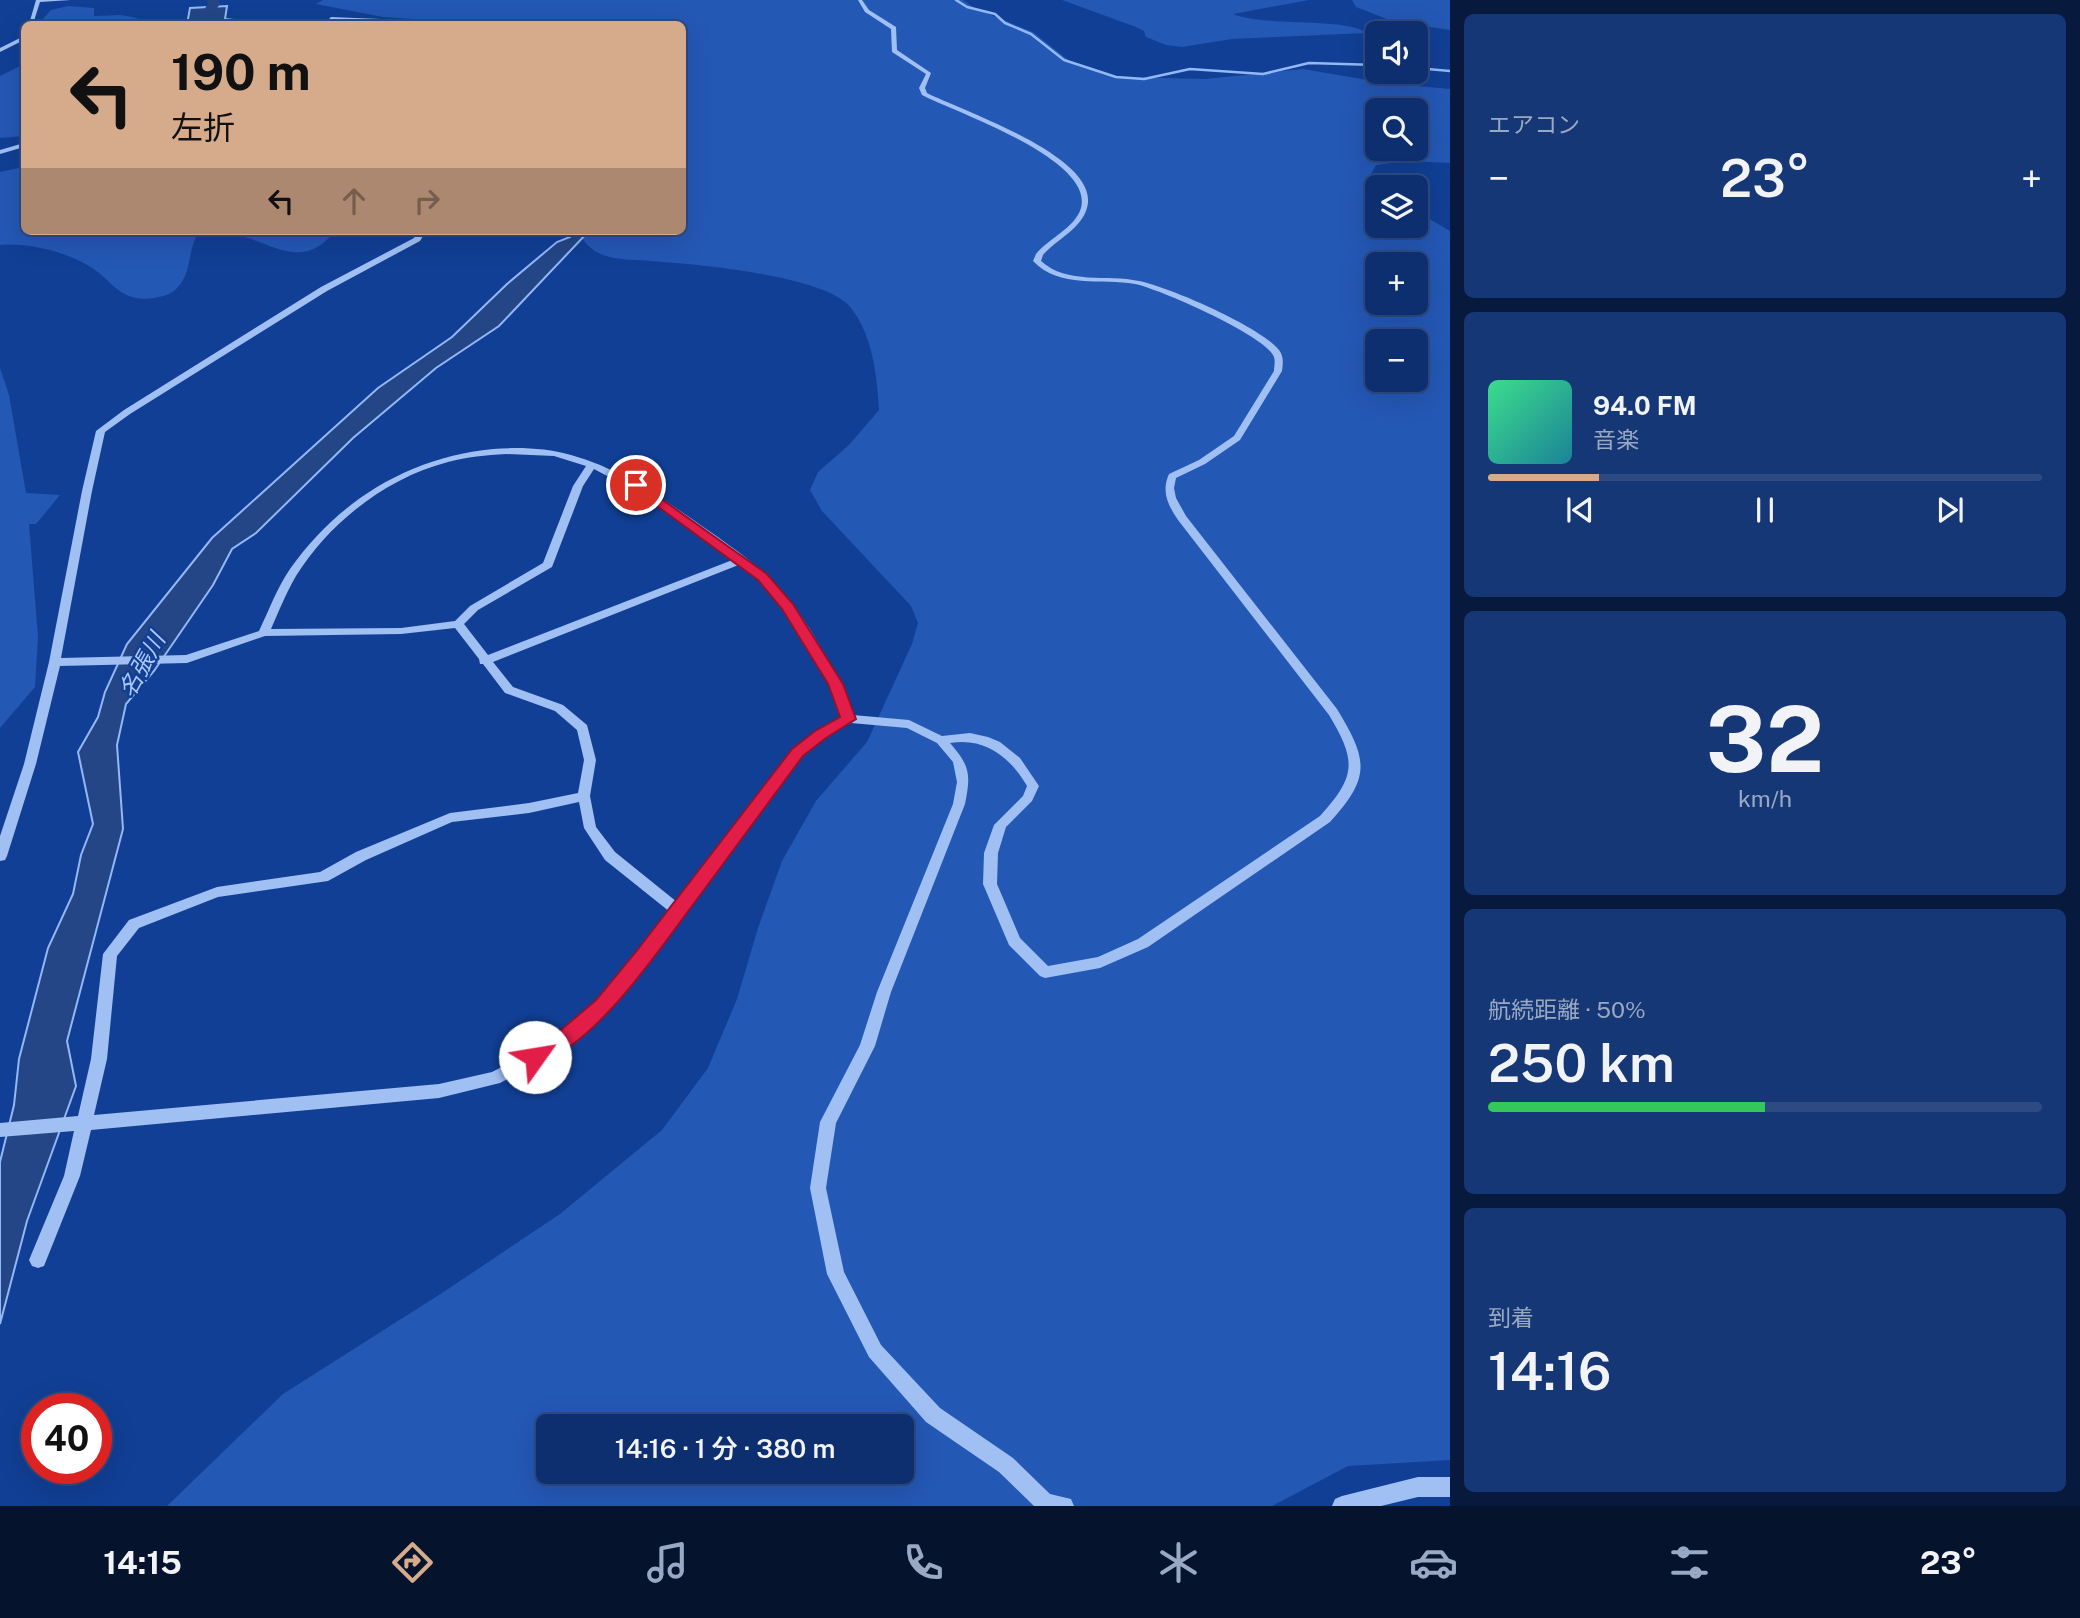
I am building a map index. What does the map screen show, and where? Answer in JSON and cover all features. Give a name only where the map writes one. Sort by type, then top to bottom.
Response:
[{"type":"street","points":[[32,21],[39,1],[69,0]]},
{"type":"street","points":[[860,0],[871,14],[894,28],[894,51],[929,74],[922,88],[923,94],[993,125],[1048,154],[1064,165],[1084,189],[1086,200],[1079,219],[1069,231],[1040,253],[1037,261],[1041,267],[1067,276],[1124,280],[1153,287],[1247,331],[1273,349],[1279,359],[1278,371],[1237,438],[1202,462],[1172,476],[1168,489],[1171,502],[1182,517],[1333,712],[1347,734],[1356,757],[1354,779],[1347,797],[1325,819],[1175,923],[1143,943],[1100,962],[1045,972],[1014,941],[990,884],[991,853],[1000,825],[1028,798],[1033,786],[1025,769],[986,740],[970,735],[941,740]]},
{"type":"street","points":[[331,18],[405,21]]},
{"type":"street","points":[[0,50],[21,40]]},
{"type":"street","points":[[0,152],[21,146]]},
{"type":"street","points":[[0,856],[30,764],[55,662],[101,431],[324,289],[417,239],[420,235]]},
{"type":"street","points":[[264,634],[292,573],[314,545],[354,504],[404,474],[445,459],[486,452],[528,451],[566,456],[592,464],[636,485],[762,577],[788,607],[835,684],[849,719]]},
{"type":"street","points":[[55,662],[187,659],[264,634],[401,631],[458,624],[474,608],[548,565],[578,486],[592,464]]},
{"type":"street","points":[[484,661],[742,560]]},
{"type":"street","points":[[458,624],[509,690],[559,708],[583,728],[590,760],[584,796],[590,828],[610,856],[678,911]]},
{"type":"street","points":[[0,1130],[346,1101],[439,1091],[495,1078],[555,1046],[602,1005],[678,911],[798,752],[820,734],[849,719],[909,724],[941,740],[959,761],[963,782],[959,804],[884,992],[867,1046],[828,1122],[818,1188],[836,1273],[876,1350],[933,1415],[1006,1465],[1045,1503],[1064,1506]]},
{"type":"street","points":[[38,1260],[72,1176],[99,1059],[110,954],[134,924],[217,892],[323,877],[361,856],[450,818],[528,808],[584,796]]},
{"type":"street","points":[[1342,1506],[1418,1486],[1450,1487]]},
{"type":"shaded area","points":[[323,0],[963,0],[976,9],[1033,32],[1072,63],[1120,77],[1205,79],[1303,69],[1365,80],[1365,84],[1450,89],[1450,163],[1407,161],[1376,165],[1371,175],[1365,175],[1365,238],[1428,238],[1428,218],[1450,231],[1450,1460],[1348,1466],[1272,1506],[167,1506],[283,1394],[560,1214],[662,1130],[708,1068],[737,999],[782,861],[816,801],[867,742],[912,644],[918,623],[911,606],[822,511],[810,490],[818,472],[849,445],[879,410],[869,344],[851,308],[837,297],[788,279],[726,268],[620,259],[602,255],[580,235],[686,235],[686,21],[430,20],[383,17],[316,4]]},
{"type":"shaded area","points":[[1062,0],[1309,0],[1233,14],[1264,20],[1342,25],[1365,33],[1232,39],[1182,47],[1166,45],[1146,37],[1144,31]]},
{"type":"shaded area","points":[[1352,0],[1450,0],[1450,30],[1428,27],[1428,21],[1392,21],[1356,7]]},
{"type":"shaded area","points":[[68,6],[94,8],[94,16],[121,15],[137,18],[136,21],[42,21],[51,10]]},
{"type":"shaded area","points":[[21,63],[21,136],[0,138],[0,76],[20,66]]},
{"type":"shaded area","points":[[21,168],[21,235],[207,235],[196,237],[185,276],[175,290],[154,298],[133,297],[118,290],[89,266],[69,256],[34,247],[0,245],[0,172]]},
{"type":"shaded area","points":[[229,235],[331,235],[321,245],[299,252],[289,252]]},
{"type":"shaded area","points":[[0,368],[9,395],[26,493],[60,495],[36,524],[29,524],[38,637],[35,687],[0,728]]},
{"type":"water","points":[[227,6],[225,19],[243,21],[188,21],[190,8]]},
{"type":"water","points":[[585,235],[499,326],[436,368],[353,438],[256,533],[232,549],[213,585],[154,671],[126,704],[117,745],[123,829],[67,1041],[76,1086],[27,1221],[0,1324],[0,1162],[14,1105],[19,1059],[48,948],[73,894],[81,855],[93,824],[78,752],[98,717],[105,692],[127,644],[212,538],[378,388],[452,337],[507,284],[557,242]]},
{"type":"waterway","name":"名張川","points":[[205,21],[214,4],[213,0]]},
{"type":"waterway","points":[[956,0],[967,7],[995,14],[1005,23],[1031,34],[1064,60],[1116,77],[1144,79],[1190,69],[1263,74],[1309,63],[1365,65]]},
{"type":"waterway","points":[[1428,69],[1450,71]]},
{"type":"route","points":[[535,1057],[555,1046],[602,1005],[642,959],[798,752],[820,734],[849,719],[835,684],[788,607],[762,577],[636,485]]}]
